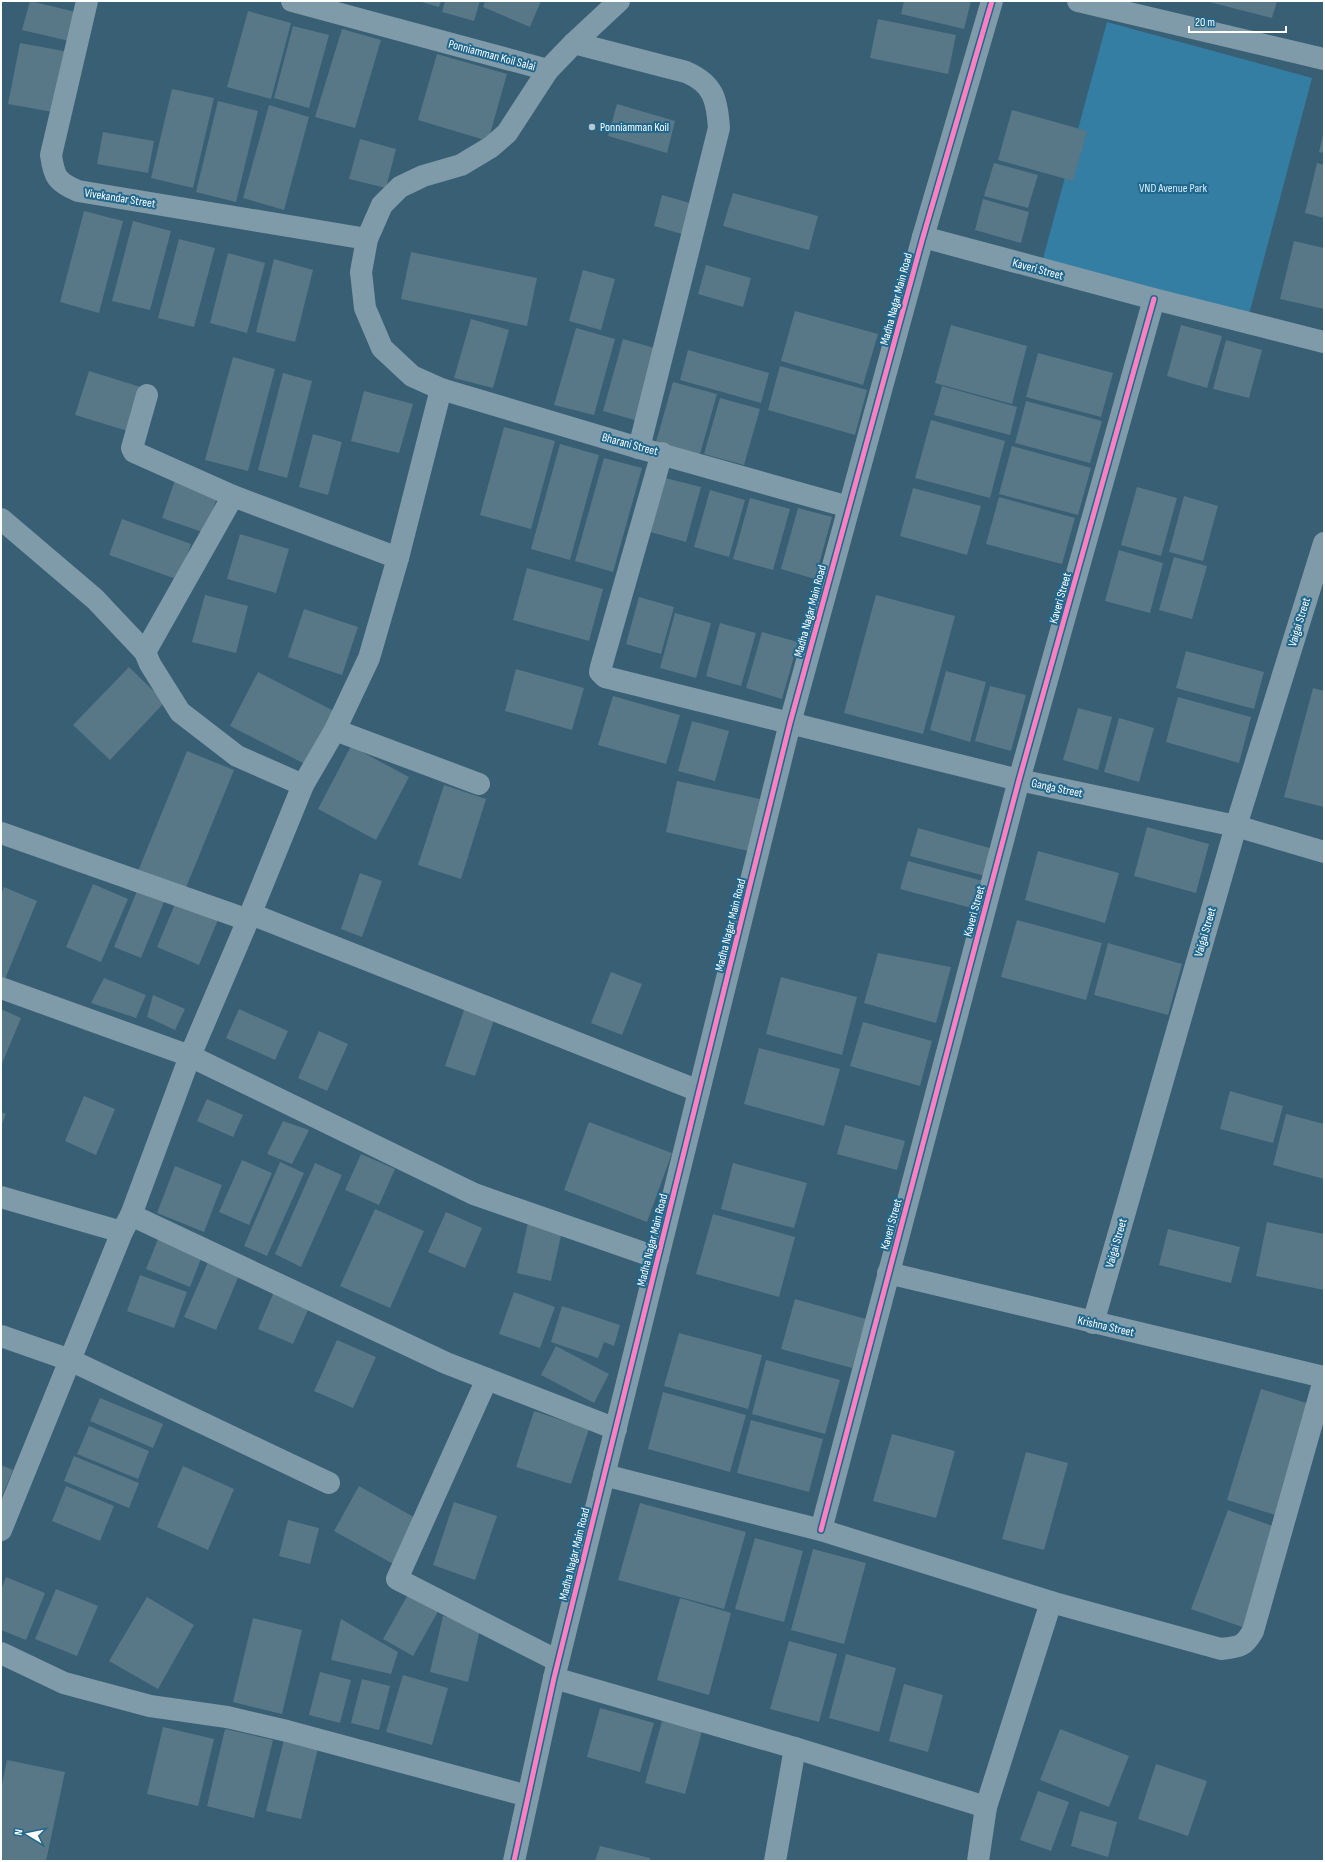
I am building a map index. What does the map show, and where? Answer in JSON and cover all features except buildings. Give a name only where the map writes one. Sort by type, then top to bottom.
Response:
[{"type":"street","name":"Vivekandar Street","points":[[87,1],[51,155],[53,169],[57,178],[65,185],[78,191],[367,239]]},
{"type":"street","name":"Ponniamman Koil Salai","points":[[292,1],[332,6],[548,70],[507,133],[491,147],[461,165],[423,176],[400,187],[382,205],[367,239],[361,272],[365,308],[382,348],[412,376]]},
{"type":"street","points":[[548,70],[574,43],[619,1]]},
{"type":"street","name":"Madha Nagar Main Road","points":[[514,1861],[556,1670],[790,723],[923,237],[992,1]]},
{"type":"street","points":[[1078,1],[1324,59]]},
{"type":"street","points":[[574,43],[686,72],[698,77],[710,90],[717,104],[719,128],[640,448]]},
{"type":"street","name":"Kaveri Street","points":[[923,237],[1154,299],[1324,342]]},
{"type":"street","name":"Kaveri Street","points":[[822,1530],[888,1273],[1019,780],[1154,299]]},
{"type":"street","name":"Bharani Street","points":[[412,376],[441,389],[640,448],[849,507]]},
{"type":"street","points":[[1,1528],[126,1223],[190,1056],[250,917],[303,785],[335,730],[369,658],[398,558],[441,389]]},
{"type":"street","points":[[147,395],[132,448],[134,452],[233,496],[398,558]]},
{"type":"street","name":"Ganga Street","points":[[662,453],[600,672],[605,677],[612,680],[1019,780],[1236,826],[1324,852]]},
{"type":"street","points":[[144,652],[233,496]]},
{"type":"street","points":[[1,519],[95,599],[144,652],[180,712],[237,756],[303,785]]},
{"type":"street","name":"Vaigai Street","points":[[1093,1323],[1236,826],[1324,543]]},
{"type":"street","points":[[335,730],[479,784]]},
{"type":"street","points":[[1,833],[250,917],[699,1091]]},
{"type":"street","points":[[1,988],[190,1056],[474,1194],[658,1258]]},
{"type":"street","points":[[1,1197],[126,1223],[446,1363],[616,1429]]},
{"type":"street","name":"Krishna Street","points":[[888,1273],[1324,1378]]},
{"type":"street","points":[[1,1336],[70,1360],[329,1483]]},
{"type":"street","points":[[604,1475],[822,1530],[1051,1602],[1221,1649],[1234,1647],[1246,1642],[1253,1631],[1324,1378]]},
{"type":"street","points":[[487,1379],[397,1579],[556,1670],[795,1748],[986,1808]]},
{"type":"street","points":[[978,1861],[986,1808],[1051,1602]]},
{"type":"street","points":[[1,1653],[64,1683],[142,1704],[227,1717],[287,1731],[528,1796]]},
{"type":"street","points":[[775,1861],[795,1748]]},
{"type":"green space","name":"VND Avenue Park","points":[[1107,22],[1312,78],[1247,322],[1041,266]]},
{"type":"cycle path","points":[[514,1861],[554,1678],[790,723],[923,237],[992,1]]},
{"type":"cycle path","points":[[821,1530],[1019,780],[1154,299]]},
{"type":"place","name":"Ponniamman Koil","points":[[592,127]]}]
